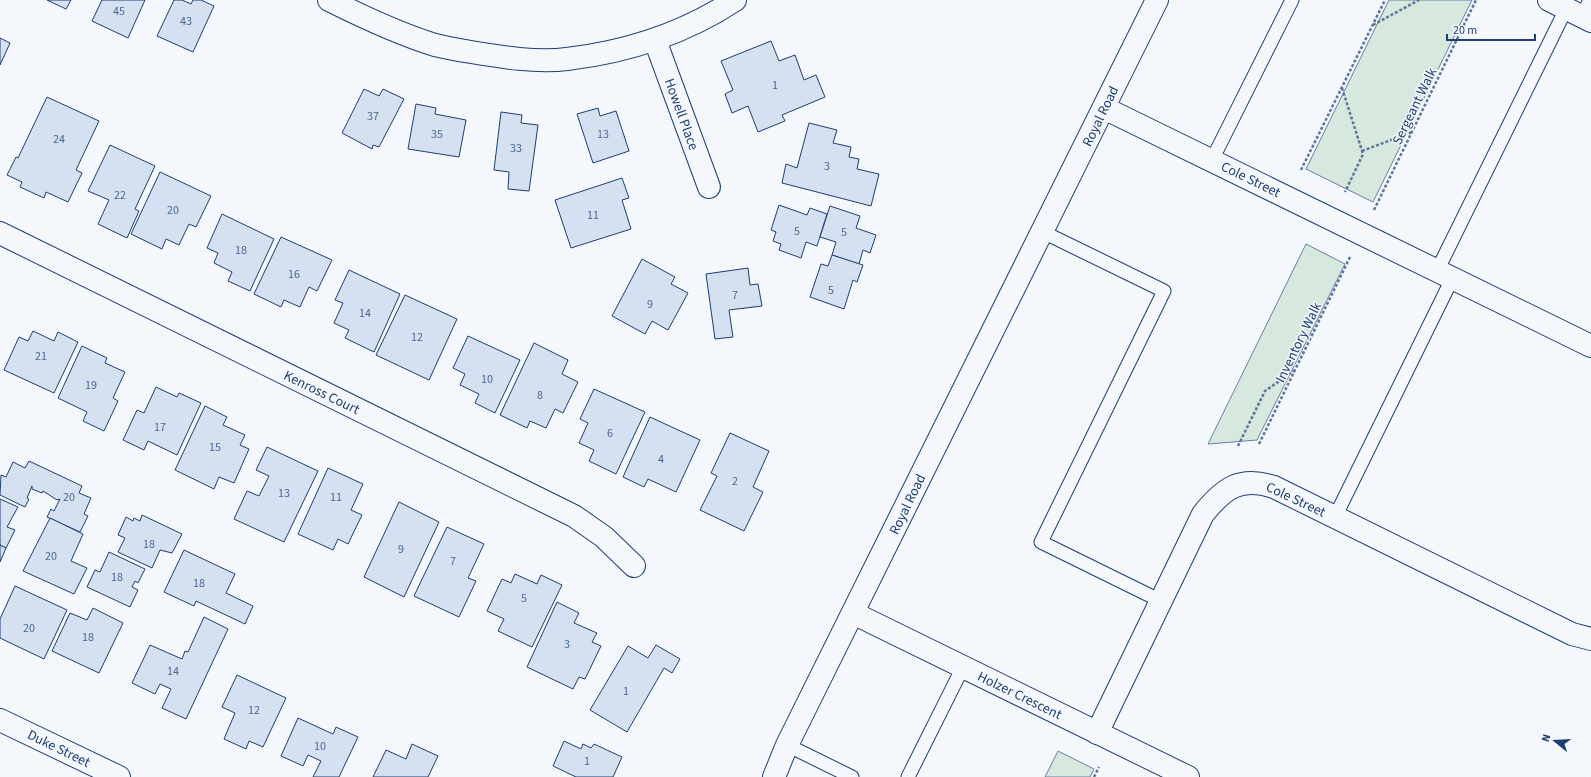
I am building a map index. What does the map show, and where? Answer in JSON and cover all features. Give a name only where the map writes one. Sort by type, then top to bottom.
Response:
[{"type":"street","points":[[329,0],[372,21],[436,45],[508,59],[567,60],[623,49],[655,40],[718,11],[735,0]]},
{"type":"street","name":"Royal Road","points":[[774,777],[787,745],[1157,0]]},
{"type":"street","name":"Howell Place","points":[[655,40],[709,187]]},
{"type":"street","name":"Cole Street","points":[[1104,108],[1591,346]]},
{"type":"street","name":"Kenross Court","points":[[0,234],[574,516],[604,536],[634,566]]},
{"type":"street","name":"Cole Street","points":[[1097,733],[1203,514],[1215,498],[1226,489],[1244,482],[1262,483],[1274,487],[1572,634],[1591,639]]},
{"type":"street","name":"Holzer Crescent","points":[[853,613],[1188,777]]},
{"type":"street","name":"Duke Street","points":[[0,720],[119,777]]},
{"type":"lane","points":[[1212,160],[1292,0]]},
{"type":"lane","points":[[1335,517],[1445,275],[1576,9]]},
{"type":"lane","points":[[1043,232],[1164,290],[1041,542],[1161,601]]},
{"type":"lane","points":[[908,777],[963,667]]},
{"type":"lane","points":[[787,745],[852,777]]},
{"type":"path","points":[[1301,170],[1385,0]]},
{"type":"path","points":[[1372,26],[1419,0]]},
{"type":"path","name":"Sergeant Walk","points":[[1372,214],[1476,0]]},
{"type":"path","points":[[1342,88],[1363,154],[1345,192]]},
{"type":"path","points":[[1362,151],[1412,132]]},
{"type":"path","name":"Inventory Walk","points":[[1259,444],[1352,254]]},
{"type":"path","points":[[1238,446],[1265,391],[1296,370]]},
{"type":"path","points":[[1094,777],[1099,767]]},
{"type":"shaded area","points":[[1389,0],[1472,0],[1373,202],[1306,169]]},
{"type":"shaded area","points":[[1306,244],[1345,264],[1257,440],[1208,444]]},
{"type":"shaded area","points":[[1058,751],[1094,769],[1090,777],[1045,777]]},
{"type":"building","points":[[47,0],[71,0],[66,9]]},
{"type":"building","points":[[102,0],[145,0],[128,38],[92,21]]},
{"type":"building","points":[[174,0],[182,0],[191,4],[193,0],[201,0],[214,6],[193,52],[157,36]]},
{"type":"building","points":[[0,38],[10,43],[0,65]]},
{"type":"building","points":[[771,41],[779,61],[795,55],[804,80],[816,75],[825,97],[782,115],[785,121],[758,132],[748,106],[732,113],[725,94],[733,90],[721,61]]},
{"type":"building","points":[[364,89],[379,96],[383,89],[404,99],[379,147],[373,145],[372,149],[342,133]]},
{"type":"building","points":[[47,97],[99,121],[76,170],[82,173],[68,202],[46,192],[44,198],[20,187],[22,182],[7,175],[16,157],[18,158]]},
{"type":"building","points":[[416,104],[436,108],[435,114],[466,120],[459,157],[408,149]]},
{"type":"building","points":[[598,108],[600,116],[616,111],[629,151],[593,163],[577,114]]},
{"type":"building","points":[[501,112],[522,115],[521,123],[538,125],[529,191],[508,189],[509,172],[494,170]]},
{"type":"building","points":[[809,123],[837,130],[833,143],[851,147],[849,157],[859,159],[857,169],[879,174],[871,206],[782,183],[786,164],[797,168]]},
{"type":"building","points":[[110,145],[155,166],[135,209],[139,211],[127,238],[98,224],[109,200],[88,191]]},
{"type":"building","points":[[160,172],[211,196],[196,227],[189,224],[179,245],[166,239],[162,249],[131,234]]},
{"type":"building","points":[[622,178],[629,198],[622,200],[631,229],[571,248],[555,200]]},
{"type":"building","points":[[779,205],[807,215],[810,208],[827,214],[817,246],[806,242],[801,258],[779,250],[781,244],[773,241],[776,232],[771,230]]},
{"type":"building","points":[[830,206],[860,216],[856,228],[876,235],[870,253],[863,250],[859,264],[832,255],[836,242],[820,237]]},
{"type":"building","points":[[222,214],[274,239],[250,291],[228,281],[232,272],[214,263],[218,253],[207,248]]},
{"type":"building","points":[[281,237],[332,260],[317,291],[309,287],[300,307],[284,300],[281,307],[254,294]]},
{"type":"building","points":[[832,255],[863,265],[857,282],[853,280],[844,309],[810,297],[821,264],[828,266]]},
{"type":"building","points":[[642,259],[675,277],[671,284],[688,293],[668,330],[652,321],[645,334],[612,316]]},
{"type":"building","points":[[748,268],[750,285],[758,284],[762,306],[729,310],[733,337],[715,339],[706,274]]},
{"type":"building","points":[[349,270],[400,294],[374,352],[345,338],[349,330],[334,323],[343,303],[335,300]]},
{"type":"building","points":[[405,295],[457,319],[429,380],[376,355]]},
{"type":"building","points":[[33,331],[54,341],[58,332],[78,342],[54,393],[4,370],[19,337],[28,341]]},
{"type":"building","points":[[468,336],[520,360],[495,413],[475,403],[479,394],[460,385],[465,374],[453,368]]},
{"type":"building","points":[[534,343],[568,360],[562,374],[578,382],[563,413],[555,409],[546,428],[530,421],[527,428],[500,415]]},
{"type":"building","points":[[82,346],[107,358],[105,363],[125,372],[113,398],[118,401],[104,431],[83,421],[87,412],[58,398]]},
{"type":"building","points":[[156,387],[177,397],[179,393],[201,403],[177,455],[148,441],[144,450],[123,440],[137,410],[144,413]]},
{"type":"building","points":[[594,389],[645,412],[616,474],[589,461],[594,450],[579,443],[588,423],[580,419]]},
{"type":"building","points":[[205,406],[227,417],[223,425],[245,435],[240,445],[249,449],[234,483],[219,477],[214,489],[175,470]]},
{"type":"building","points":[[650,417],[700,440],[676,492],[648,479],[644,487],[623,477]]},
{"type":"building","points":[[730,433],[769,451],[753,487],[763,492],[744,531],[700,510],[717,476],[711,473]]},
{"type":"building","points":[[267,447],[318,471],[284,542],[234,519],[247,491],[259,496],[269,476],[256,470]]},
{"type":"building","points":[[29,461],[82,486],[79,493],[91,498],[84,514],[88,516],[80,532],[47,517],[51,509],[54,511],[60,499],[57,500],[43,491],[42,493],[32,489],[32,486],[27,498],[29,499],[25,507],[0,495],[1,475],[6,477],[13,462],[25,468]]},
{"type":"building","points":[[328,468],[363,484],[351,510],[362,515],[348,544],[338,539],[333,550],[298,534]]},
{"type":"building","points":[[0,499],[18,507],[7,527],[15,530],[6,548],[0,545]]},
{"type":"building","points":[[399,502],[439,522],[404,597],[364,577]]},
{"type":"building","points":[[142,515],[182,534],[172,553],[160,550],[152,568],[118,552],[125,538],[118,535],[126,517],[133,521],[134,518],[140,521]]},
{"type":"building","points":[[50,518],[83,534],[71,561],[87,568],[74,594],[23,571]]},
{"type":"building","points":[[447,527],[484,544],[468,578],[476,581],[459,617],[414,596]]},
{"type":"building","points":[[0,545],[6,548],[0,562]]},
{"type":"building","points":[[184,550],[235,574],[226,593],[253,606],[245,624],[196,601],[194,606],[164,592]]},
{"type":"building","points":[[109,552],[145,569],[138,583],[135,581],[132,587],[138,590],[130,607],[87,587],[95,570],[100,572]]},
{"type":"building","points":[[515,574],[537,584],[541,575],[562,585],[532,647],[498,631],[504,619],[487,611],[502,579],[511,583]]},
{"type":"building","points":[[15,586],[67,610],[44,659],[0,638],[0,619]]},
{"type":"building","points":[[557,602],[579,613],[574,623],[597,633],[592,642],[601,646],[585,679],[579,677],[573,689],[527,667]]},
{"type":"building","points":[[93,608],[123,623],[99,673],[52,651],[70,613],[87,620]]},
{"type":"building","points":[[204,617],[228,629],[186,719],[162,708],[171,689],[160,684],[155,694],[132,683],[150,645],[182,659],[185,651],[188,652]]},
{"type":"building","points":[[656,645],[680,659],[672,673],[664,668],[627,732],[590,710],[628,646],[648,658]]},
{"type":"building","points":[[237,675],[286,698],[263,747],[249,741],[246,749],[224,739],[235,713],[222,707]]},
{"type":"building","points":[[298,718],[333,734],[336,727],[358,737],[339,777],[313,777],[321,761],[308,755],[303,766],[281,756]]},
{"type":"building","points":[[564,741],[581,749],[583,744],[591,748],[594,744],[622,757],[613,777],[576,777],[553,766]]},
{"type":"building","points":[[412,744],[438,756],[428,777],[373,777],[386,750],[406,759]]}]
